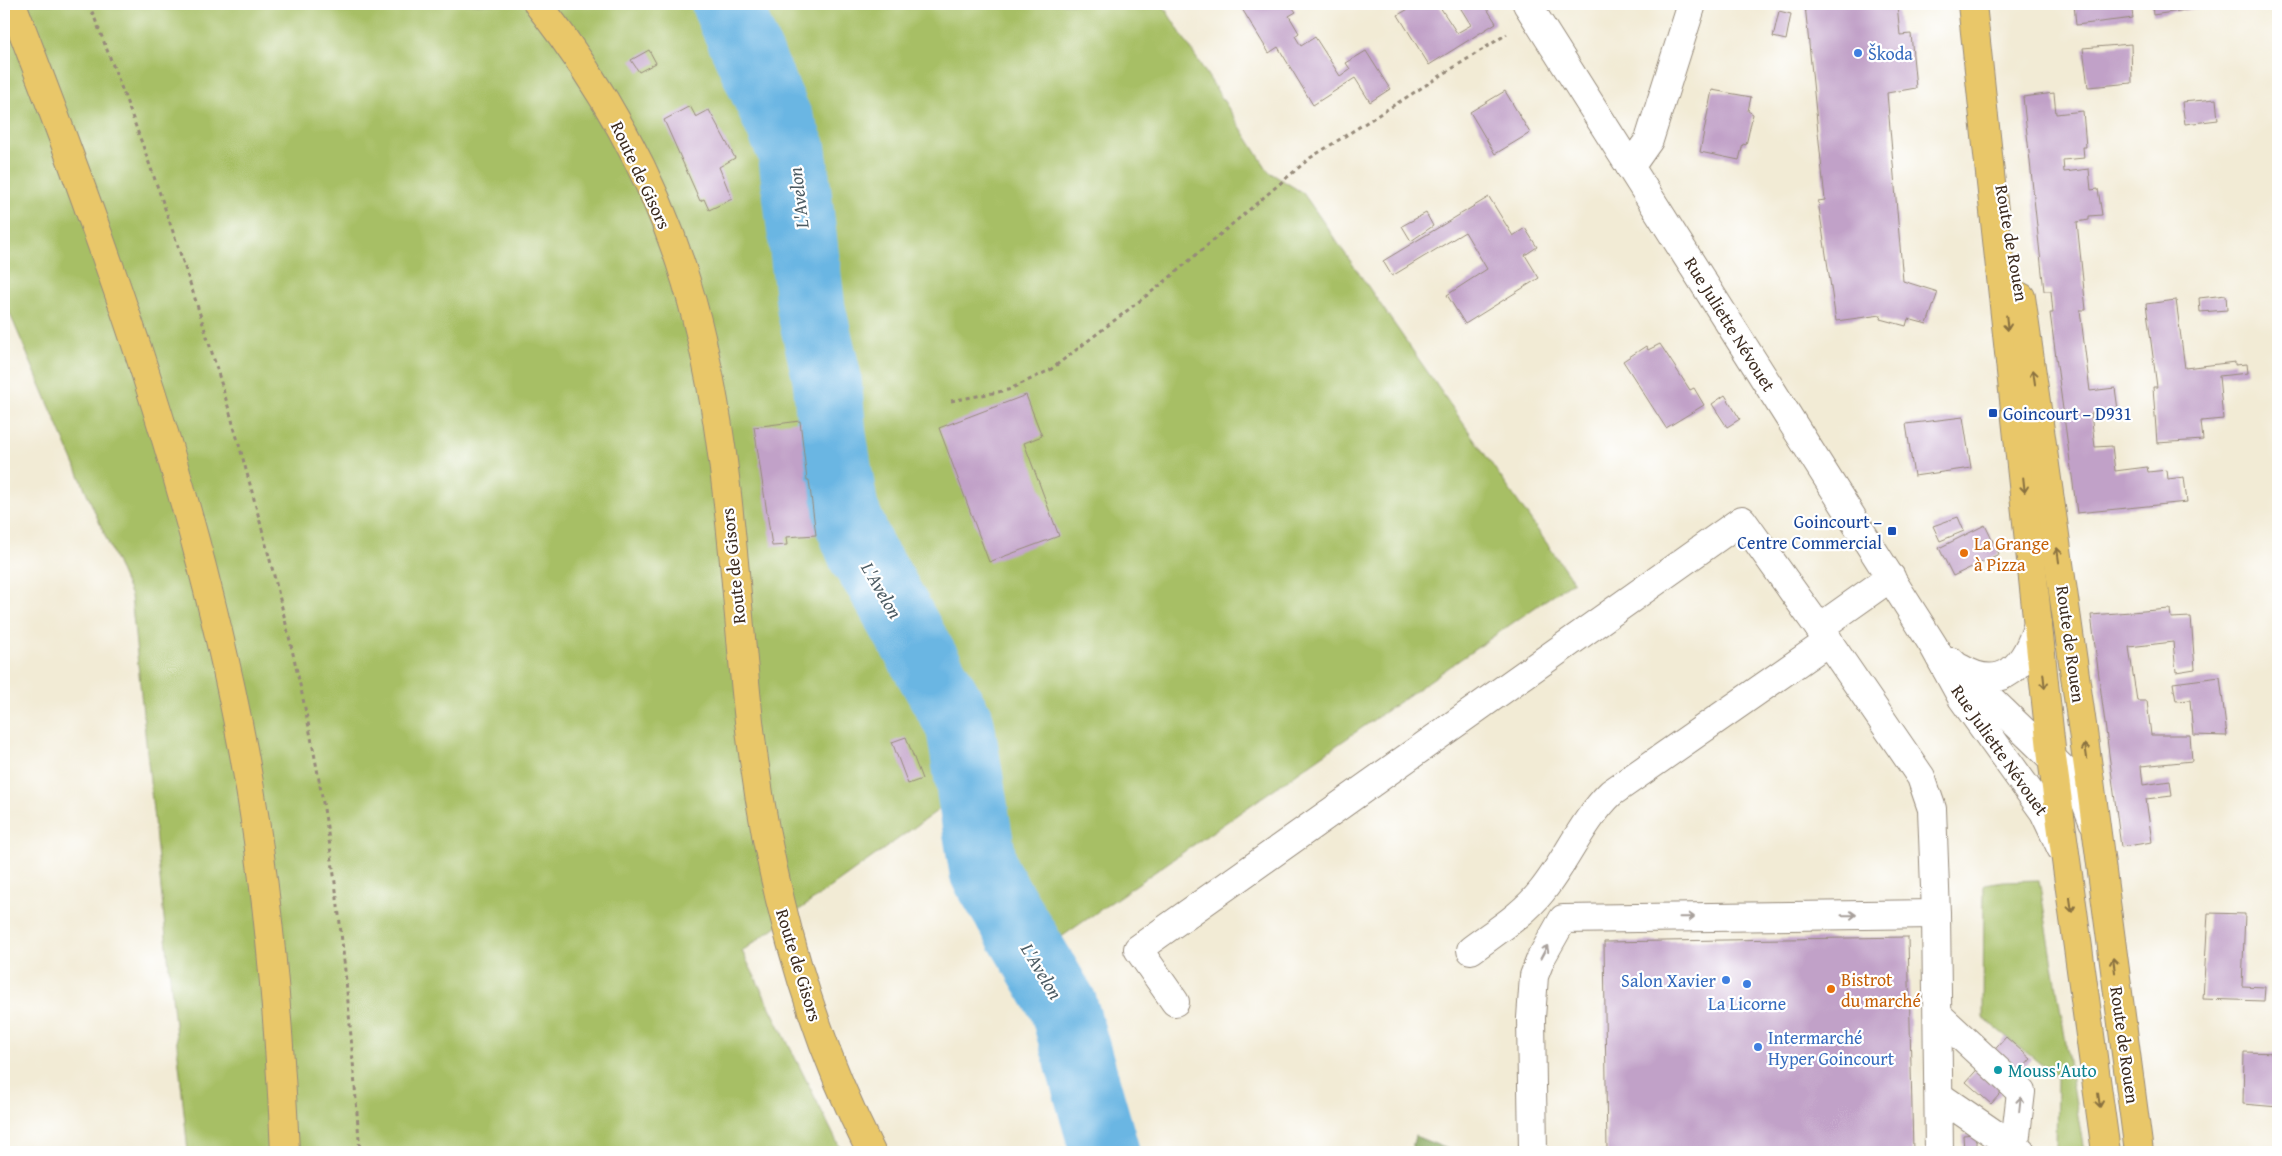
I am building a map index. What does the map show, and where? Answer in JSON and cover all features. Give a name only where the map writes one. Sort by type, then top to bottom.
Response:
[{"type":"main road","points":[[12,4],[42,77],[112,272],[179,484],[213,608],[243,748],[260,858],[279,1030],[285,1152]]},
{"type":"main road","name":"Route de Gisors","points":[[538,4],[580,62],[628,142],[660,210],[685,278],[706,354],[719,430],[749,723],[771,861],[789,938],[814,1016],[847,1104],[871,1152]]},
{"type":"main road","name":"Route de Rouen","points":[[1972,4],[2052,758],[2106,1152]]},
{"type":"main road","name":"Route de Rouen","points":[[1978,48],[2029,341],[2139,1152]]},
{"type":"street","points":[[1630,167],[1649,140],[1692,4]]},
{"type":"street","name":"Rue Juliette Névouet","points":[[1531,10],[1933,644],[1962,698],[2044,812],[2058,837],[2064,856]]},
{"type":"street","points":[[1175,1002],[1138,949],[1742,520],[1824,635],[1921,777],[1928,792],[1934,828],[1939,1152]]},
{"type":"street","points":[[1471,950],[1531,904],[1543,890],[1592,815],[1611,793],[1824,635],[1890,577]]},
{"type":"street","name":"Rue Juliette Névouet","points":[[1954,664],[1968,673],[1986,679],[2006,674],[2022,661],[2028,652],[2038,624]]},
{"type":"street","name":"Rue Juliette Névouet","points":[[1933,644],[2052,758],[2074,782],[2083,795],[2097,834]]},
{"type":"street","points":[[1533,1152],[1532,999],[1534,976],[1541,958],[1562,919],[1936,914]]},
{"type":"street","points":[[1938,1015],[2021,1092],[2017,1151]]},
{"type":"street","points":[[1939,1096],[2017,1151]]},
{"type":"path","points":[[89,4],[123,92],[199,308],[244,460],[286,623],[323,802],[336,890],[347,980],[360,1152]]},
{"type":"path","points":[[950,401],[1008,390],[1050,370],[1163,283],[1310,158],[1531,10]]},
{"type":"green space","points":[[4,4],[1162,4],[1269,172],[1303,193],[1573,581],[1054,942],[962,793],[742,951],[842,1152],[188,1152],[131,596],[4,300]]},
{"type":"green space","points":[[2039,880],[2084,1152],[2056,1152],[2057,1077],[1983,1018],[1984,884],[2003,881]]},
{"type":"green space","points":[[1415,1136],[1455,1152],[1411,1152]]},
{"type":"building","points":[[1239,4],[1290,4],[1296,12],[1289,16],[1299,33],[1295,36],[1301,46],[1315,37],[1340,76],[1350,69],[1346,63],[1366,51],[1390,89],[1370,102],[1355,78],[1313,105],[1278,47],[1269,53]]},
{"type":"building","points":[[1417,4],[1438,4],[1457,33],[1471,25],[1458,4],[1484,4],[1496,23],[1429,65],[1398,15]]},
{"type":"building","points":[[1897,4],[1900,35],[1911,34],[1916,88],[1887,93],[1903,281],[1938,292],[1927,324],[1908,319],[1906,326],[1880,319],[1881,315],[1836,321],[1818,201],[1825,200],[1805,5]]},
{"type":"building","points":[[2074,4],[2131,4],[2133,18],[2076,25]]},
{"type":"building","points":[[2152,4],[2198,4],[2199,8],[2153,15]]},
{"type":"building","points":[[1779,11],[1791,14],[1786,40],[1773,37]]},
{"type":"building","points":[[2131,44],[2132,83],[2088,87],[2083,48]]},
{"type":"building","points":[[649,50],[656,63],[639,72],[631,60]]},
{"type":"building","points":[[1712,90],[1751,97],[1748,111],[1753,114],[1746,145],[1743,144],[1739,160],[1700,152]]},
{"type":"building","points":[[1505,91],[1530,133],[1495,154],[1470,112]]},
{"type":"building","points":[[2054,93],[2056,114],[2083,111],[2086,147],[2083,147],[2084,158],[2063,160],[2064,172],[2089,169],[2091,190],[2098,189],[2102,215],[2089,216],[2089,220],[2077,222],[2086,310],[2080,310],[2090,391],[2115,388],[2118,410],[2091,414],[2095,447],[2112,446],[2115,471],[2147,467],[2148,472],[2167,470],[2168,479],[2184,477],[2187,502],[2077,513],[2050,313],[2053,313],[2051,291],[2044,291],[2023,97]]},
{"type":"building","points":[[2216,99],[2218,120],[2185,124],[2182,102]]},
{"type":"building","points":[[690,106],[696,117],[709,110],[735,158],[719,167],[732,199],[709,210],[704,199],[700,201],[664,120]]},
{"type":"building","points":[[1489,197],[1513,236],[1525,228],[1537,247],[1525,255],[1539,278],[1465,324],[1447,295],[1487,269],[1465,232],[1392,276],[1383,261]]},
{"type":"building","points":[[1426,213],[1433,226],[1411,241],[1402,226]]},
{"type":"building","points":[[2226,295],[2227,310],[2200,312],[2199,298]]},
{"type":"building","points":[[2176,300],[2185,368],[2235,362],[2235,365],[2247,364],[2248,373],[2219,376],[2223,419],[2201,421],[2203,440],[2157,443],[2153,387],[2157,387],[2146,304]]},
{"type":"building","points":[[1660,344],[1690,390],[1694,388],[1704,405],[1666,428],[1623,361],[1646,346],[1648,350]]},
{"type":"building","points":[[1026,395],[1042,436],[1024,443],[1059,536],[989,562],[939,428]]},
{"type":"building","points":[[1725,395],[1740,419],[1727,427],[1712,404]]},
{"type":"building","points":[[1963,417],[1971,468],[1914,476],[1906,424]]},
{"type":"building","points":[[800,421],[816,535],[786,537],[787,545],[772,546],[754,427]]},
{"type":"building","points":[[1958,517],[1964,531],[1940,541],[1933,526]]},
{"type":"building","points":[[1985,525],[1999,554],[1953,576],[1939,548]]},
{"type":"building","points":[[2170,609],[2171,618],[2191,617],[2195,669],[2176,672],[2173,642],[2129,647],[2137,701],[2147,701],[2151,735],[2190,735],[2192,761],[2141,766],[2143,785],[2170,781],[2172,796],[2146,799],[2152,842],[2121,847],[2091,615]]},
{"type":"building","points":[[2220,677],[2227,736],[2193,735],[2190,700],[2176,701],[2173,683]]},
{"type":"building","points":[[906,737],[922,779],[908,784],[892,742]]},
{"type":"building","points":[[2208,913],[2245,914],[2242,986],[2265,987],[2264,1001],[2203,999]]},
{"type":"building","name":"Intermarché Hyper Goincourt","points":[[1908,937],[1913,1152],[1607,1152],[1604,942]]},
{"type":"building","name":"Mouss'Auto","points":[[2006,1037],[2031,1059],[1991,1104],[1966,1082]]},
{"type":"building","points":[[2244,1052],[2278,1053],[2278,1107],[2243,1104]]},
{"type":"building","points":[[1977,1134],[1977,1152],[1964,1152],[1963,1135]]},
{"type":"waterway","name":"L'Avelon","points":[[726,4],[792,151],[811,309],[827,378],[832,435],[844,510],[863,556],[879,580],[960,724],[984,872],[1063,1005],[1105,1152]]},
{"type":"place","name":"Škoda","points":[[1858,53]]},
{"type":"place","name":"Goincourt – D931","points":[[1993,413]]},
{"type":"place","name":"Goincourt – Centre Commercial","points":[[1892,531]]},
{"type":"place","name":"La Grange à Pizza","points":[[1964,553]]},
{"type":"place","name":"Salon Xavier","points":[[1726,980]]},
{"type":"place","name":"La Licorne","points":[[1747,984]]},
{"type":"place","name":"Bistrot du marché","points":[[1831,989]]},
{"type":"place","name":"Intermarché Hyper Goincourt","points":[[1758,1047]]},
{"type":"place","name":"Mouss'Auto","points":[[1998,1070]]}]
